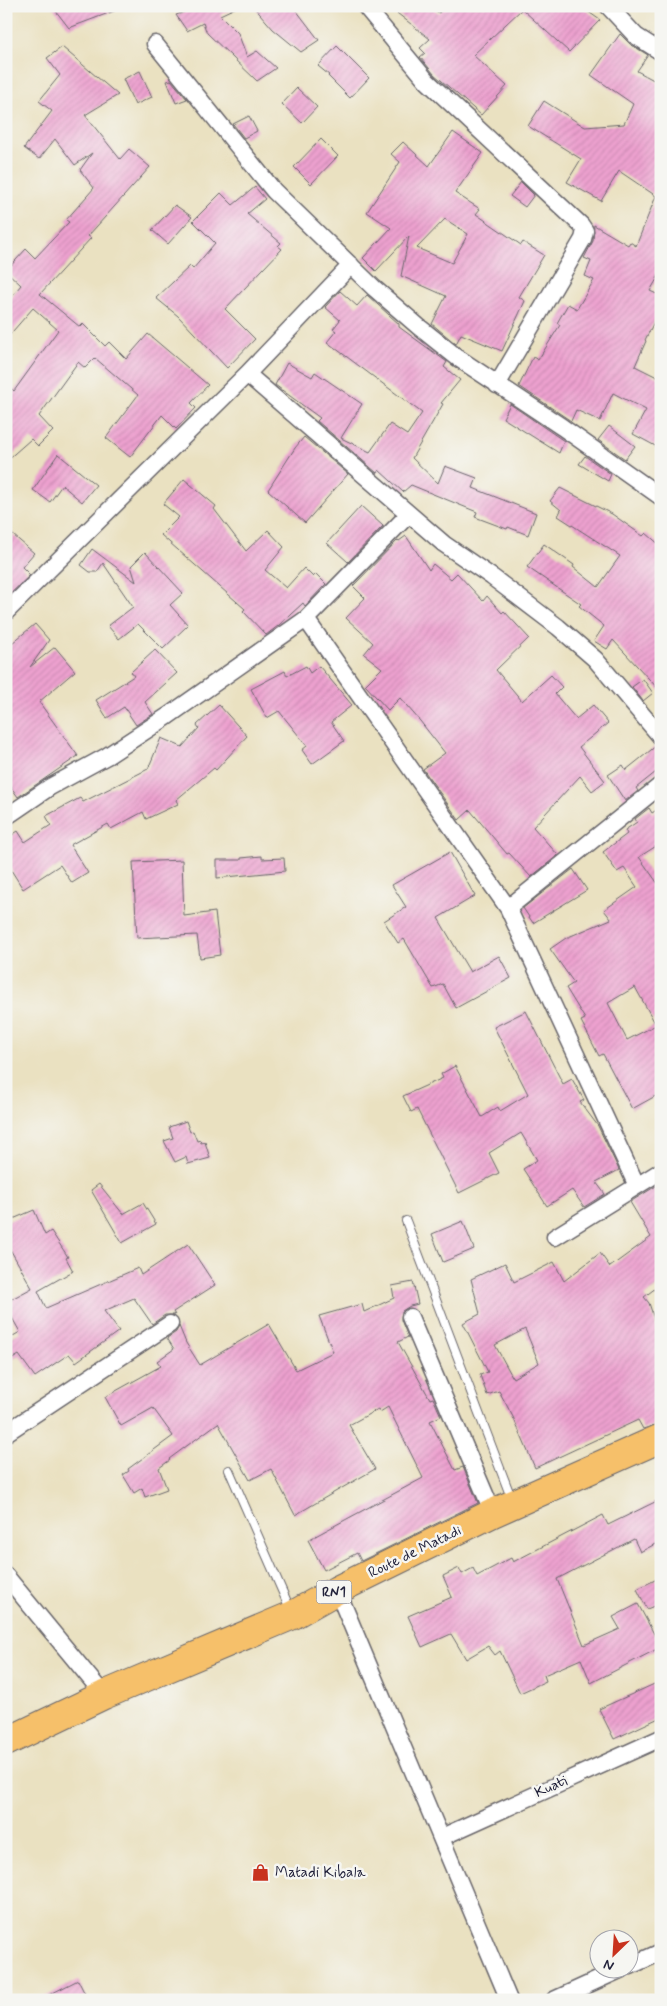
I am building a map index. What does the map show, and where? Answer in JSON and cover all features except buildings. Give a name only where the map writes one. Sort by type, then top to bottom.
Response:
[{"type":"highway","name":"Route de Matadi","points":[[6,1742],[104,1695],[293,1615],[337,1590],[504,1509],[661,1438]]},
{"type":"street","points":[[365,6],[427,81],[582,225],[585,231],[584,239],[498,385]]},
{"type":"street","points":[[608,6],[636,36],[661,52]]},
{"type":"street","points":[[155,44],[274,191],[374,288],[418,327],[458,358],[562,427],[661,497]]},
{"type":"street","points":[[6,612],[247,374],[351,265]]},
{"type":"street","points":[[247,374],[444,544],[492,577],[558,627],[595,659],[661,737]]},
{"type":"street","points":[[6,817],[50,787],[107,756],[168,716],[306,619],[409,514]]},
{"type":"street","points":[[306,619],[508,908],[637,1186]]},
{"type":"street","points":[[508,908],[661,786]]},
{"type":"street","points":[[555,1237],[661,1171]]},
{"type":"street","points":[[410,1317],[504,1509]]},
{"type":"street","points":[[6,1434],[170,1324]]},
{"type":"street","points":[[6,1576],[104,1695]]},
{"type":"street","points":[[337,1590],[509,2000]]},
{"type":"street","name":"Kuati","points":[[442,1837],[661,1738]]},
{"type":"street","points":[[640,1961],[661,1952]]},
{"type":"street","points":[[554,2000],[602,1978]]},
{"type":"lane","points":[[406,1221],[504,1509]]},
{"type":"lane","points":[[229,1470],[293,1615]]},
{"type":"place","name":"Matadi Kibala","points":[[261,1873]]}]
